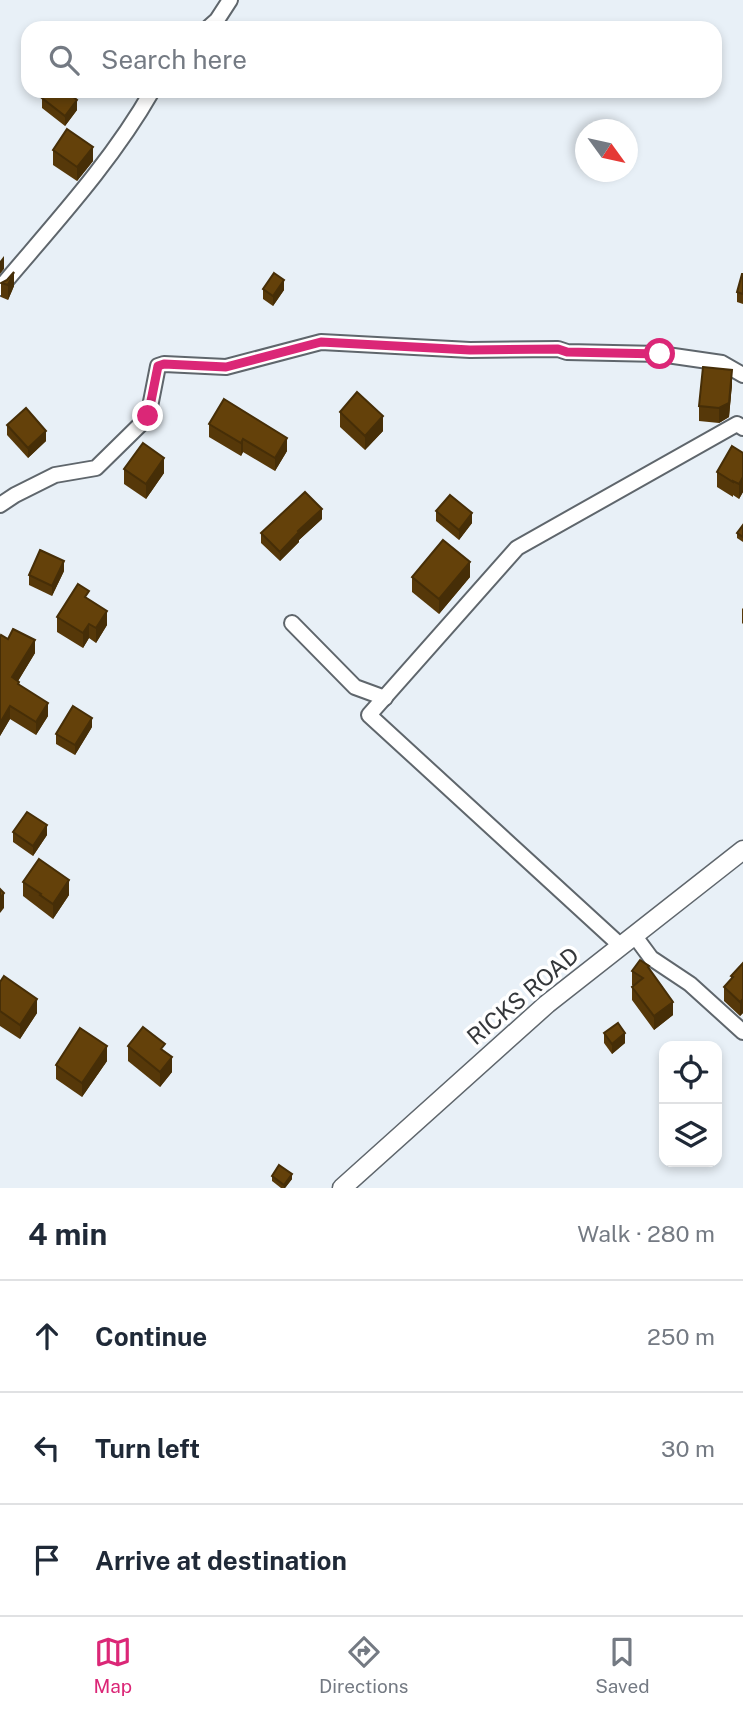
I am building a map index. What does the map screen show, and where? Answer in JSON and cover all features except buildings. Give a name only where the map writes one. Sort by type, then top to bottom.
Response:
[{"type":"street","points":[[216,21],[230,0]]},
{"type":"street","points":[[0,288],[88,184],[148,98]]},
{"type":"street","points":[[0,505],[55,475],[96,468],[148,416],[158,366],[164,364],[226,367],[321,342],[470,350],[558,349],[567,352],[660,354],[722,363],[743,375]]},
{"type":"street","points":[[743,428],[737,424],[517,548],[369,715],[628,941],[690,984],[743,1032]]},
{"type":"street","points":[[292,623],[355,687],[384,698]]},
{"type":"street","name":"RICKS ROAD","points":[[342,1188],[547,1004],[743,850]]},
{"type":"route","points":[[148,416],[158,366],[226,367],[321,342],[470,350],[558,349],[567,352],[660,354]]}]
